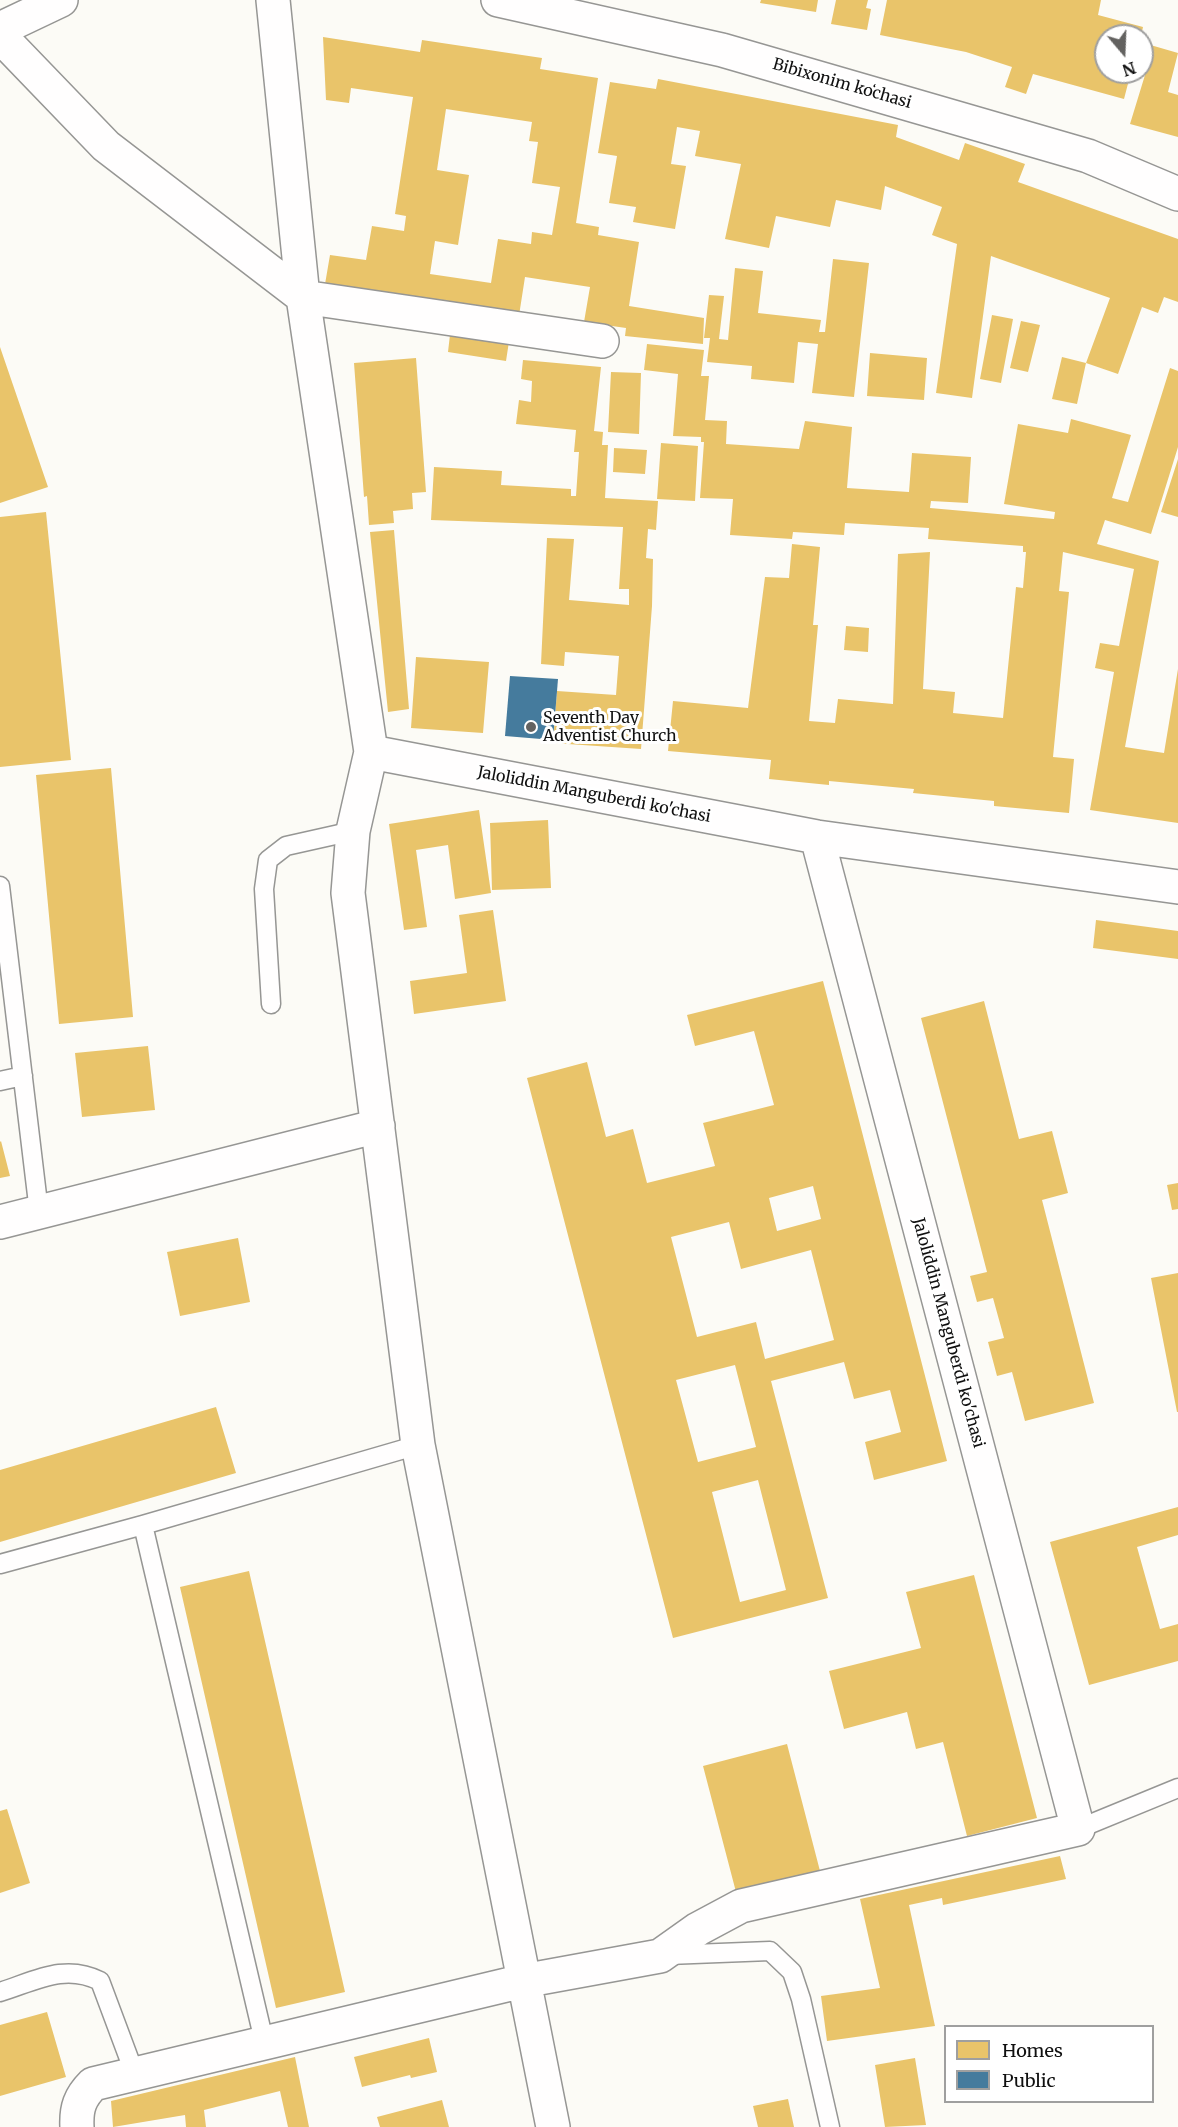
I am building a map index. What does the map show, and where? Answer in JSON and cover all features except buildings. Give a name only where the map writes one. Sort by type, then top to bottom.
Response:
[{"type":"street","points":[[0,29],[61,0]]},
{"type":"street","points":[[273,0],[303,297],[371,752],[353,831],[348,894],[418,1445],[552,2127]]},
{"type":"street","name":"Bibixonim koʻchasi","points":[[498,0],[722,50],[1088,156],[1178,194]]},
{"type":"street","points":[[0,36],[106,146],[303,297],[602,341]]},
{"type":"street","name":"Jaloliddin Manguberdi ko'chasi","points":[[371,752],[817,837],[1178,887]]},
{"type":"street","name":"Jaloliddin Manguberdi ko'chasi","points":[[817,837],[1078,1829]]},
{"type":"street","points":[[0,1222],[378,1126]]},
{"type":"street","points":[[77,2127],[76,2109],[83,2094],[93,2084],[134,2072],[523,1981],[660,1956],[698,1929],[741,1906],[1078,1829]]},
{"type":"lane","points":[[271,1004],[264,889],[268,860],[286,846],[353,831]]},
{"type":"lane","points":[[0,886],[39,1212]]},
{"type":"lane","points":[[0,1081],[23,1076]]},
{"type":"lane","points":[[0,1564],[418,1445]]},
{"type":"lane","points":[[143,1525],[264,2041]]},
{"type":"lane","points":[[1078,1829],[1178,1788]]},
{"type":"lane","points":[[660,1956],[770,1951],[792,1972],[801,1999],[830,2127]]},
{"type":"lane","points":[[0,1992],[64,1972],[86,1974],[100,1981],[134,2072]]},
{"type":"place","name":"Seventh Day Adventist Church","points":[[531,727]]}]
